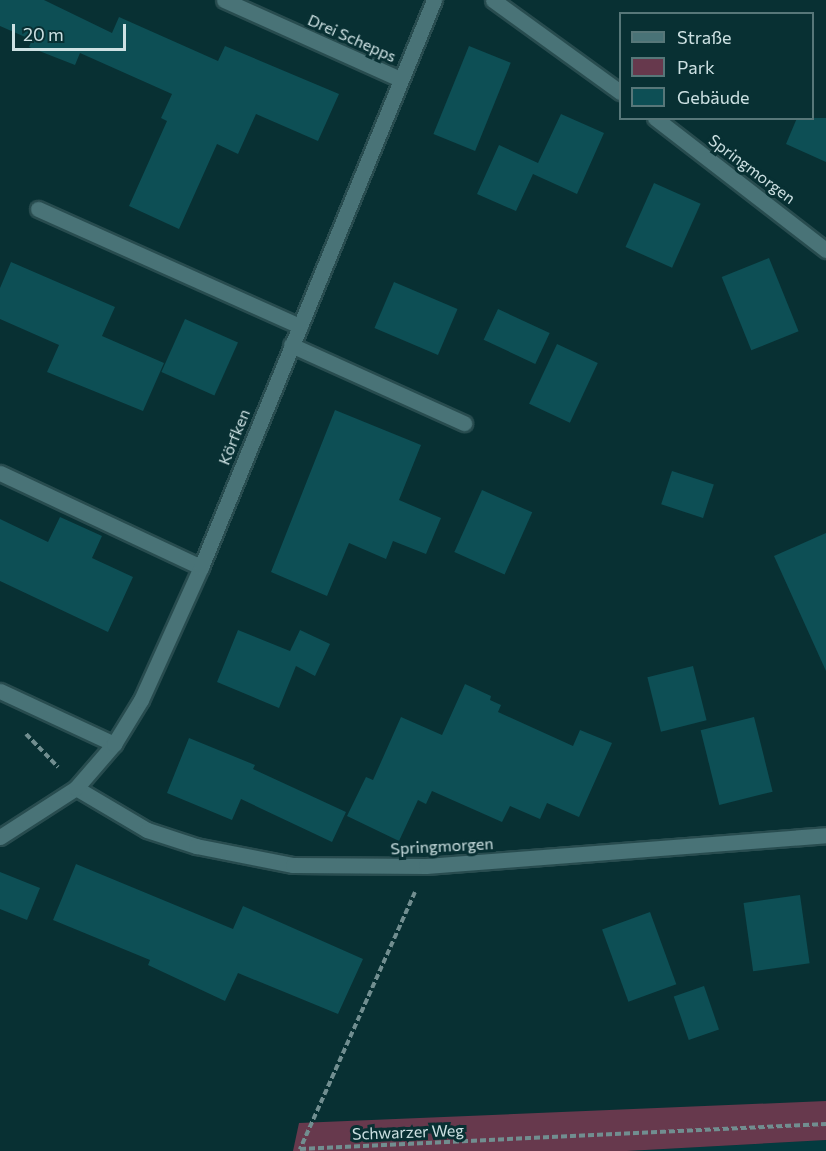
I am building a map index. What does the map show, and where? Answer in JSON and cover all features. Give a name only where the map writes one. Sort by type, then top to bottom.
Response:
[{"type":"street","name":"Drei Schepps","points":[[224,0],[400,79]]},
{"type":"street","name":"Körfken","points":[[0,837],[76,788],[114,744],[141,700],[201,567],[434,0]]},
{"type":"street","points":[[493,0],[619,91]]},
{"type":"street","name":"Springmorgen","points":[[658,120],[826,250]]},
{"type":"street","points":[[38,209],[300,326]]},
{"type":"street","points":[[291,345],[464,423]]},
{"type":"street","points":[[0,473],[201,567]]},
{"type":"street","points":[[0,691],[114,744]]},
{"type":"street","name":"Springmorgen","points":[[76,788],[147,830],[242,857],[328,867],[426,866],[826,835]]},
{"type":"path","points":[[19,700],[19,726],[76,788]]},
{"type":"path","name":"Schwarzer Weg","points":[[426,866],[300,1149],[826,1124]]},
{"type":"shaded area","points":[[826,1140],[826,1151],[627,1151]]},
{"type":"green space","points":[[826,1101],[826,1140],[627,1151],[293,1151],[299,1123]]},
{"type":"building","points":[[0,0],[44,0],[112,33],[119,17],[218,61],[225,46],[339,94],[318,141],[256,114],[238,154],[217,144],[179,229],[129,206],[167,121],[161,118],[172,94],[80,53],[75,65],[29,47],[32,40],[0,26]]},
{"type":"building","points":[[469,46],[511,63],[475,151],[433,134]]},
{"type":"building","points":[[561,114],[604,133],[577,194],[533,174],[516,211],[477,194],[499,145],[538,163]]},
{"type":"building","points":[[826,118],[826,162],[786,144],[796,120]]},
{"type":"building","points":[[654,183],[701,204],[672,268],[626,247]]},
{"type":"building","points":[[769,258],[799,331],[751,350],[722,277]]},
{"type":"building","points":[[11,262],[115,307],[102,336],[164,363],[143,411],[47,372],[59,345],[0,319],[0,288]]},
{"type":"building","points":[[394,282],[458,309],[438,355],[374,328]]},
{"type":"building","points":[[498,309],[550,333],[535,364],[484,340]]},
{"type":"building","points":[[185,319],[238,343],[214,396],[161,372]]},
{"type":"building","points":[[557,344],[598,363],[570,423],[529,404]]},
{"type":"building","points":[[335,410],[421,445],[399,500],[441,518],[426,554],[393,541],[386,559],[349,543],[327,596],[271,572]]},
{"type":"building","points":[[672,471],[714,485],[703,518],[661,504]]},
{"type":"building","points":[[482,490],[532,512],[505,574],[454,552]]},
{"type":"building","points":[[60,517],[102,536],[92,558],[133,577],[108,632],[0,581],[0,519],[48,542]]},
{"type":"building","points":[[826,533],[826,671],[774,556]]},
{"type":"building","points":[[238,630],[290,651],[300,630],[330,644],[315,676],[296,666],[279,708],[217,682]]},
{"type":"building","points":[[693,666],[707,720],[661,732],[647,677]]},
{"type":"building","points":[[465,684],[491,696],[490,700],[501,705],[498,712],[573,746],[580,730],[612,743],[579,817],[547,803],[540,819],[510,806],[502,822],[432,791],[426,804],[418,800],[399,841],[347,816],[366,777],[373,780],[401,717],[442,735]]},
{"type":"building","points":[[754,717],[773,792],[719,805],[701,730]]},
{"type":"building","points":[[189,738],[255,765],[253,769],[346,812],[332,842],[241,799],[232,820],[167,793]]},
{"type":"building","points":[[76,864],[233,929],[243,906],[363,959],[338,1014],[238,973],[225,1001],[148,965],[150,960],[53,920]]},
{"type":"building","points":[[0,872],[40,888],[27,920],[0,909]]},
{"type":"building","points":[[800,895],[810,963],[753,971],[744,903]]},
{"type":"building","points":[[650,912],[676,984],[628,1002],[602,929]]},
{"type":"building","points":[[704,986],[719,1029],[689,1040],[674,996]]}]
